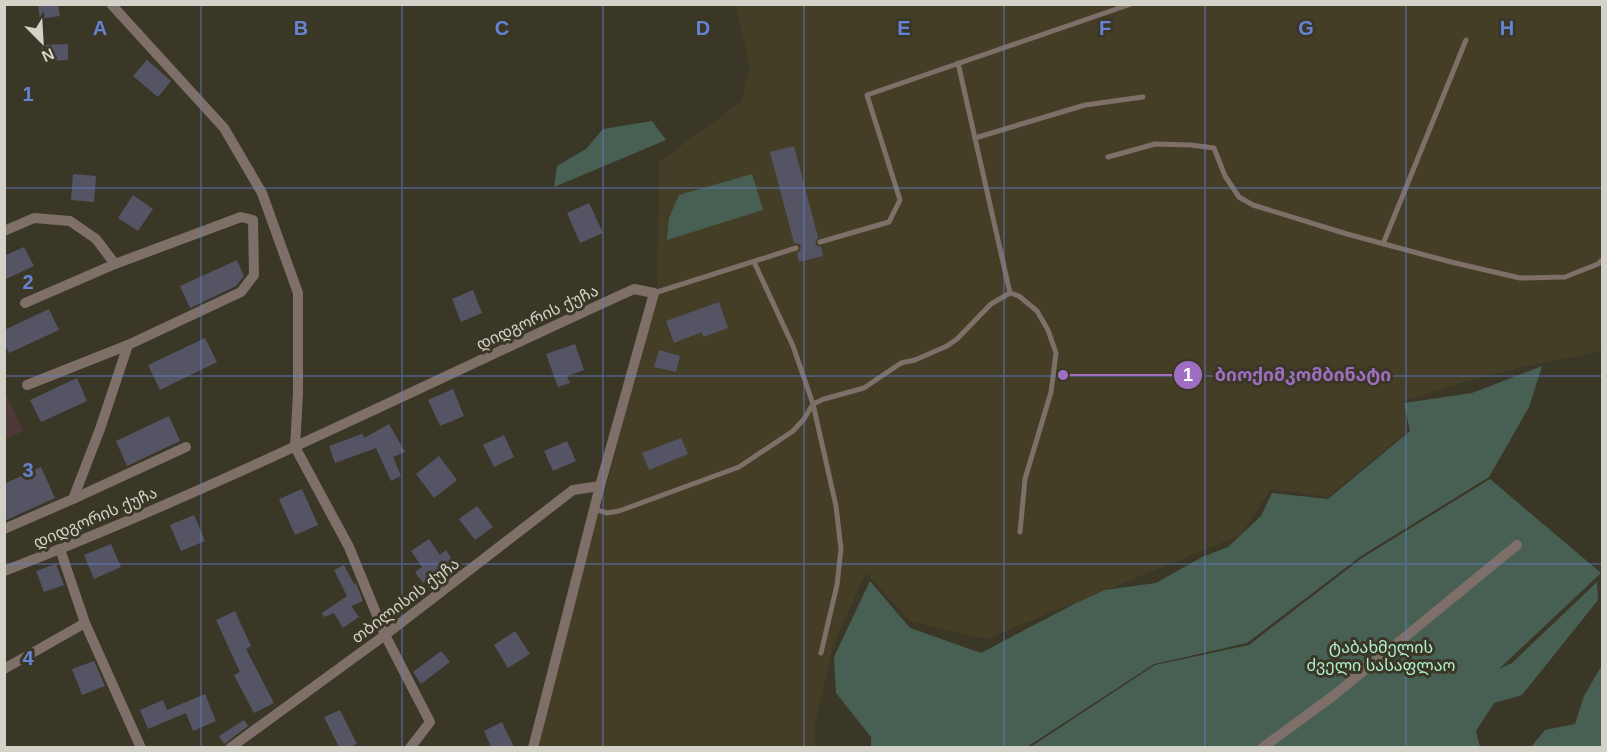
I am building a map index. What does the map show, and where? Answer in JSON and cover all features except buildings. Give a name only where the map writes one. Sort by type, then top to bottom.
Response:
[{"type":"street","points":[[111,4],[224,128],[262,193],[298,293],[298,393],[295,447],[349,547],[385,635],[430,722],[410,747]]},
{"type":"street","points":[[25,303],[115,264],[241,217],[253,220],[268,211]]},
{"type":"street","points":[[4,231],[34,218],[70,221],[96,239],[115,264]]},
{"type":"street","points":[[27,385],[128,345],[241,292],[254,275],[253,220]]},
{"type":"street","name":"დიდგორის ქუჩა","points":[[4,571],[295,447],[634,289],[654,293]]},
{"type":"street","points":[[533,747],[600,486],[654,293]]},
{"type":"street","points":[[73,499],[100,429],[128,345]]},
{"type":"street","points":[[4,529],[186,447]]},
{"type":"street","name":"თბილისის ქუჩა","points":[[230,747],[385,635],[573,490],[600,486]]},
{"type":"street","points":[[1262,747],[1333,696],[1517,545]]},
{"type":"street","points":[[60,549],[85,623],[141,747]]},
{"type":"street","points":[[4,669],[85,623]]},
{"type":"lane","points":[[820,242],[889,222],[900,200],[867,95],[1131,4]]},
{"type":"lane","points":[[1383,244],[1466,40]]},
{"type":"lane","points":[[958,63],[1010,293]]},
{"type":"lane","points":[[975,138],[1085,105],[1143,97]]},
{"type":"lane","points":[[1108,157],[1155,144],[1214,148],[1225,176],[1239,197],[1253,205],[1383,244],[1520,278],[1565,277],[1598,264],[1602,260]]},
{"type":"lane","points":[[654,293],[796,249]]},
{"type":"lane","points":[[754,262],[794,346],[813,404],[836,506],[841,549],[837,585],[821,653]]},
{"type":"lane","points":[[594,509],[607,513],[619,511],[739,467],[794,431],[813,404],[864,388],[901,363],[915,360],[947,346],[957,339],[991,304],[1010,293]]},
{"type":"lane","points":[[1010,293],[1018,296],[1037,311],[1048,330],[1056,353],[1051,392],[1024,479],[1020,532]]},
{"type":"shaded area","points":[[735,5],[1602,5],[1602,351],[1518,368],[1403,401],[1408,431],[1328,497],[1271,489],[1241,535],[986,639],[910,621],[866,573],[833,646],[814,728],[816,747],[536,748],[657,297],[659,162],[741,102],[750,67]]},
{"type":"shaded area","points":[[4,389],[23,431],[5,439],[4,439]]},
{"type":"green space","points":[[652,121],[666,140],[554,187],[557,166],[586,149],[603,129]]},
{"type":"green space","points":[[752,174],[763,210],[667,240],[669,218],[679,195]]},
{"type":"green space","points":[[1542,366],[1529,407],[1489,477],[1361,556],[1247,643],[1154,664],[1027,747],[871,747],[871,737],[836,693],[834,657],[870,581],[910,628],[981,653],[1105,590],[1156,583],[1202,557],[1228,547],[1261,516],[1272,493],[1328,499],[1410,431],[1404,403],[1472,393]]},
{"type":"green space","name":"ტაბახმელის ძველი სასაფლაო","points":[[1490,479],[1601,573],[1499,669],[1512,663],[1597,582],[1598,600],[1522,695],[1494,703],[1476,731],[1480,747],[1029,748],[1155,665],[1249,645],[1362,558]]},
{"type":"green space","points":[[1602,665],[1602,747],[1531,747],[1545,730],[1575,724],[1584,696]]},
{"type":"place","name":"ბიოქიმკომბინატი","points":[[1063,375]]}]
